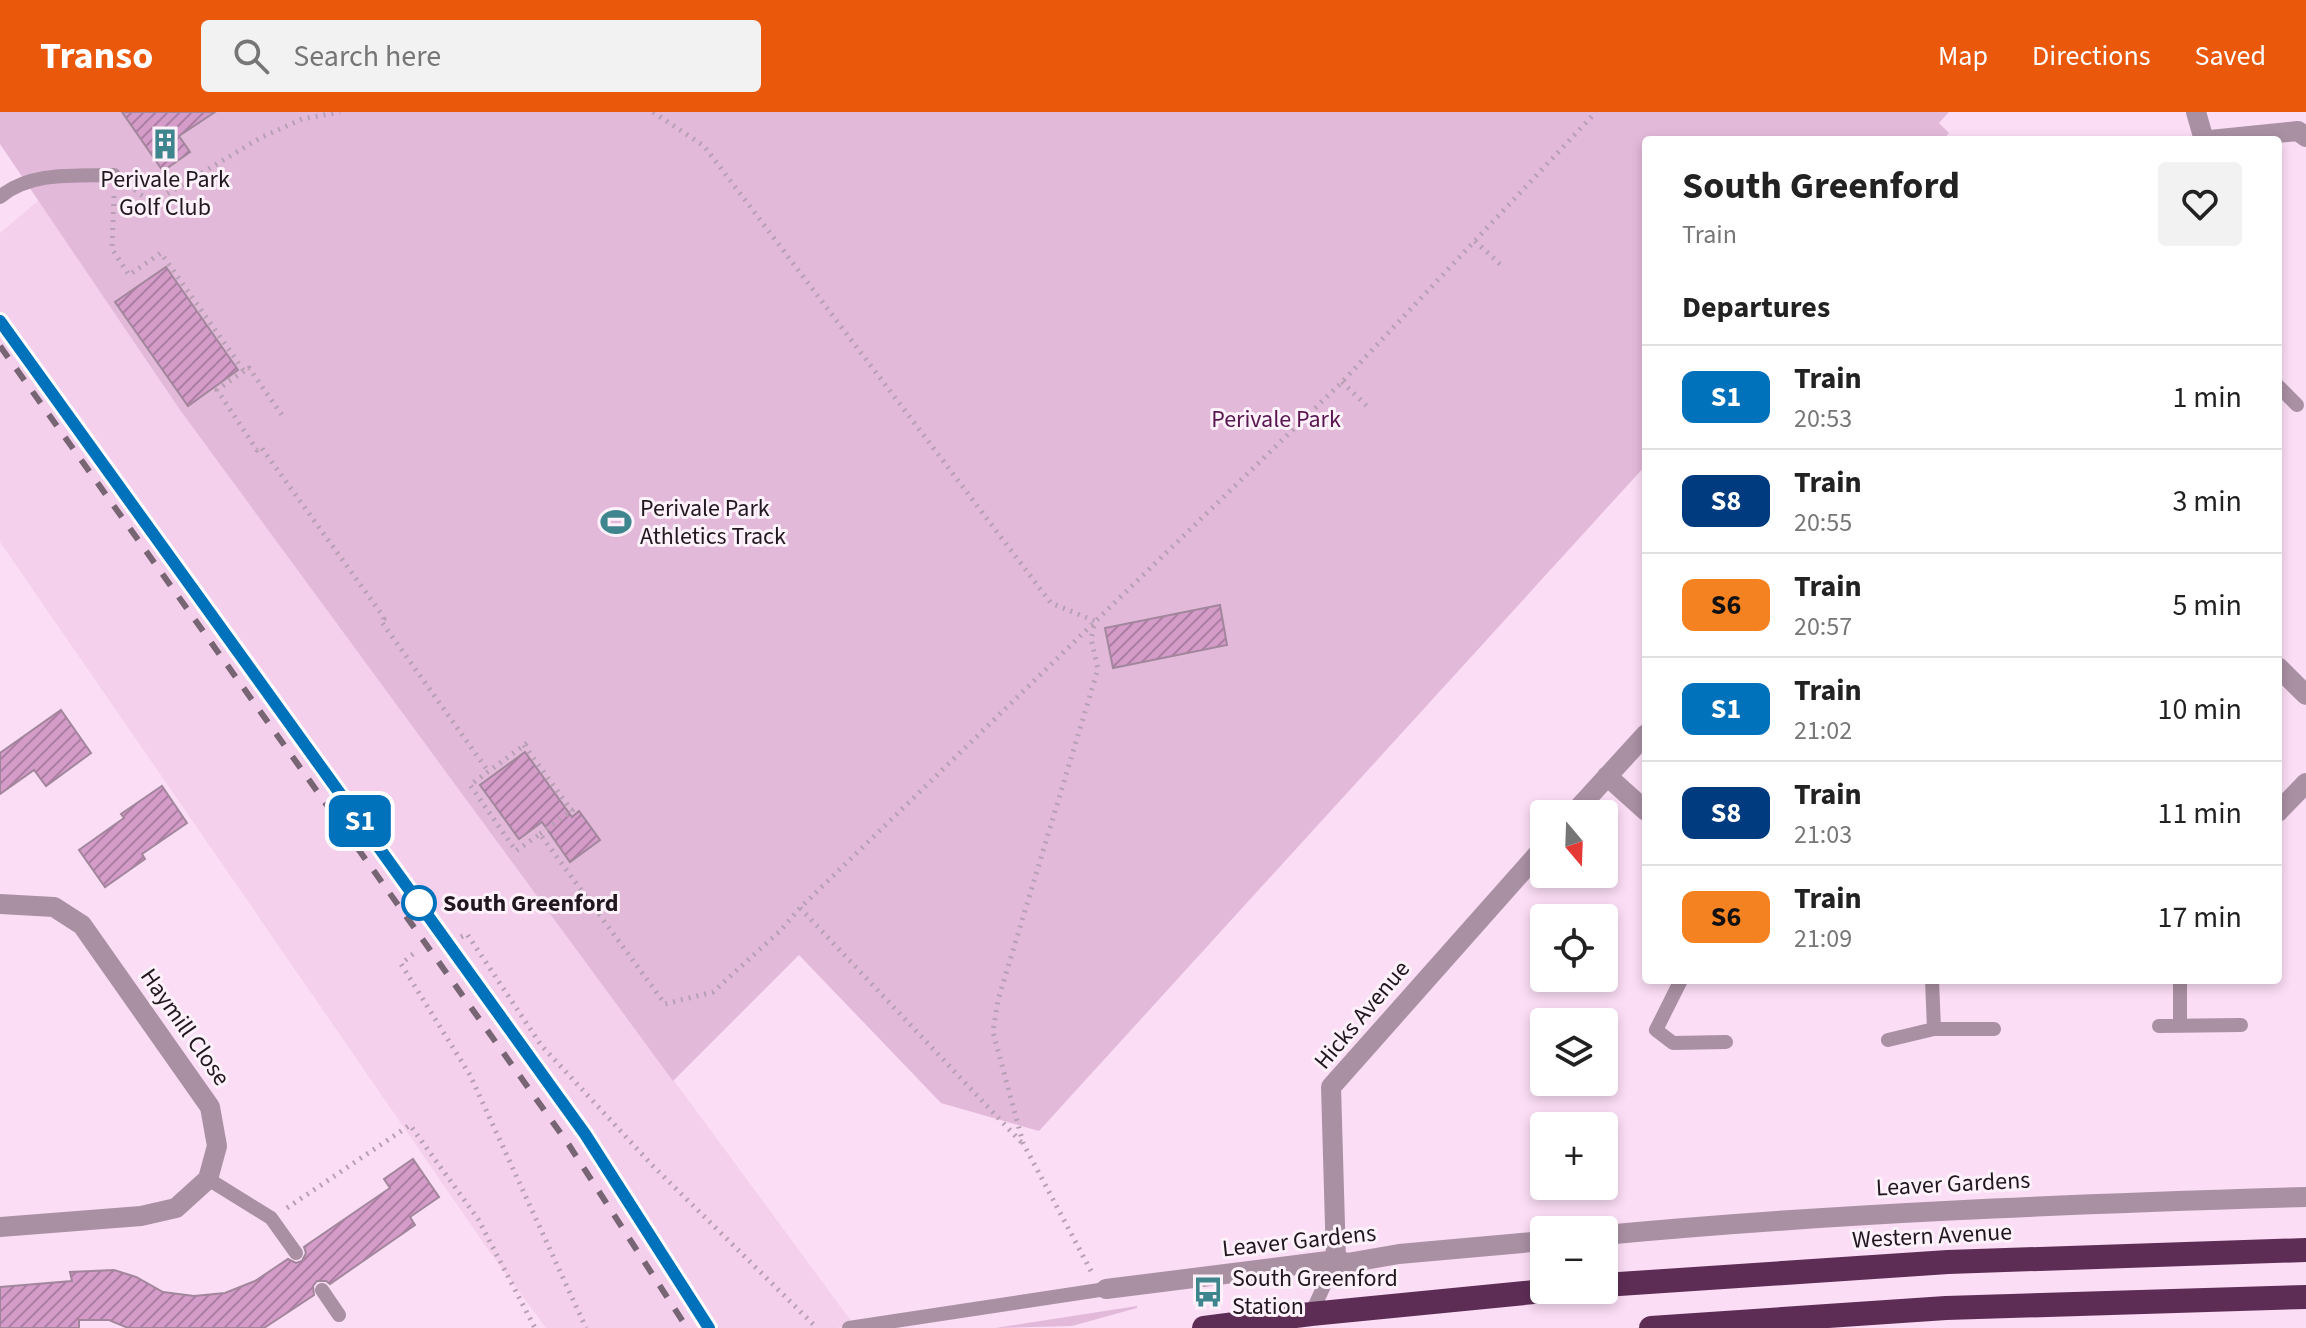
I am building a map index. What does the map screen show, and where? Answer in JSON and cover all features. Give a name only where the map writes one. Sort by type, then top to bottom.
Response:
[{"type":"highway","points":[[2264,1250],[2306,1242]]},
{"type":"highway","points":[[2264,1250],[2306,1250]]},
{"type":"highway","name":"Western Avenue","points":[[1618,1284],[1948,1262],[2264,1250]]},
{"type":"highway","points":[[1204,1328],[1530,1292]]},
{"type":"highway","points":[[1651,1328],[1946,1308],[2306,1297]]},
{"type":"street","points":[[2196,112],[2205,136]]},
{"type":"street","points":[[2247,136],[2298,131],[2306,137]]},
{"type":"street","points":[[2282,671],[2306,695]]},
{"type":"street","points":[[1586,800],[1642,738]]},
{"type":"street","points":[[1607,776],[1642,807]]},
{"type":"street","points":[[2282,808],[2306,783]]},
{"type":"street","name":"Hicks Avenue","points":[[1336,1260],[1331,1087],[1530,863]]},
{"type":"street","name":"Haymill Close","points":[[0,904],[54,907],[82,925],[210,1107],[217,1146],[208,1179]]},
{"type":"street","points":[[0,1227],[141,1216],[176,1208],[208,1179]]},
{"type":"street","name":"Leaver Gardens","points":[[1618,1234],[1729,1223],[2051,1204],[2306,1197]]},
{"type":"street","name":"Leaver Gardens","points":[[1106,1289],[1336,1260],[1347,1263],[1399,1254],[1530,1242]]},
{"type":"lane","points":[[0,197],[10,188],[52,176],[114,175]]},
{"type":"lane","points":[[2282,390],[2297,405]]},
{"type":"lane","points":[[1679,984],[1656,1030],[1673,1043],[1726,1042]]},
{"type":"lane","points":[[1932,984],[1934,1029]]},
{"type":"lane","points":[[2180,984],[2180,1024]]},
{"type":"lane","points":[[2159,1026],[2241,1025]]},
{"type":"lane","points":[[1888,1040],[1934,1029],[1994,1029]]},
{"type":"lane","points":[[208,1179],[271,1218],[296,1253]]},
{"type":"lane","points":[[1311,1314],[1336,1260]]},
{"type":"lane","points":[[849,1328],[1106,1289]]},
{"type":"lane","points":[[322,1290],[339,1315]]},
{"type":"path","points":[[114,175],[152,203],[260,138],[311,112]]},
{"type":"path","points":[[302,119],[340,112]]},
{"type":"path","points":[[653,112],[704,146],[1051,603],[1095,621]]},
{"type":"path","points":[[540,834],[665,1004],[713,992],[780,931],[800,908],[1342,382],[1596,112]]},
{"type":"path","points":[[114,175],[112,249],[129,275],[161,253],[244,371]]},
{"type":"path","points":[[1475,241],[1503,267]]},
{"type":"path","points":[[284,418],[249,368],[217,390],[257,449],[261,447],[383,616],[381,621],[488,771]]},
{"type":"path","points":[[1342,382],[1369,408]]},
{"type":"path","points":[[1091,1270],[1023,1143],[993,1032],[998,1000],[1098,669],[1091,639],[1095,621]]},
{"type":"path","points":[[526,744],[575,808],[516,851],[470,785],[488,771],[526,744]]},
{"type":"path","points":[[800,908],[1023,1143]]},
{"type":"path","points":[[461,937],[467,934],[541,1045],[653,1166],[817,1328]]},
{"type":"path","points":[[413,954],[401,964],[470,1075],[586,1328]]},
{"type":"path","points":[[271,1218],[410,1125],[478,1219],[535,1328]]},
{"type":"shaded area","points":[[39,200],[180,410],[854,1325],[836,1328],[546,1328],[487,1248],[0,542],[0,233]]},
{"type":"green space","name":"Perivale Park","points":[[0,112],[1949,112],[1939,123],[1949,133],[1946,136],[1642,136],[1642,469],[1039,1131],[941,1103],[799,955],[673,1081],[180,410],[0,144]]},
{"type":"green space","points":[[1137,1306],[1072,1326],[995,1328]]},
{"type":"building","name":"Perivale Park Golf Club","points":[[122,112],[215,112],[179,136],[190,152],[163,171]]},
{"type":"building","points":[[166,267],[238,370],[188,406],[115,302]]},
{"type":"building","points":[[1220,605],[1227,645],[1113,668],[1105,628]]},
{"type":"building","points":[[61,710],[91,753],[46,786],[34,770],[0,794],[0,753]]},
{"type":"building","points":[[525,752],[572,817],[579,811],[600,840],[570,862],[542,822],[519,839],[480,785]]},
{"type":"building","points":[[162,786],[187,823],[142,854],[145,859],[105,887],[79,850],[124,818],[121,814]]},
{"type":"building","points":[[413,1159],[439,1197],[410,1217],[415,1225],[330,1284],[317,1281],[313,1286],[314,1295],[264,1328],[128,1328],[109,1320],[79,1320],[79,1328],[0,1328],[0,1287],[72,1281],[70,1272],[114,1270],[136,1277],[163,1292],[194,1296],[225,1293],[255,1281],[288,1259],[296,1263],[302,1261],[306,1253],[304,1247],[390,1188],[384,1179]]},
{"type":"railway","points":[[0,321],[585,1134],[709,1328]]},
{"type":"railway","points":[[0,346],[569,1145],[687,1328]]},
{"type":"train","name":"S1","points":[[0,321],[585,1134],[709,1328]]},
{"type":"place","name":"Perivale Park Golf Club","points":[[165,144]]},
{"type":"place","name":"Perivale Park Athletics Track","points":[[616,522]]},
{"type":"place","name":"South Greenford","points":[[419,903]]},
{"type":"place","name":"South Greenford Station","points":[[1208,1292]]}]
